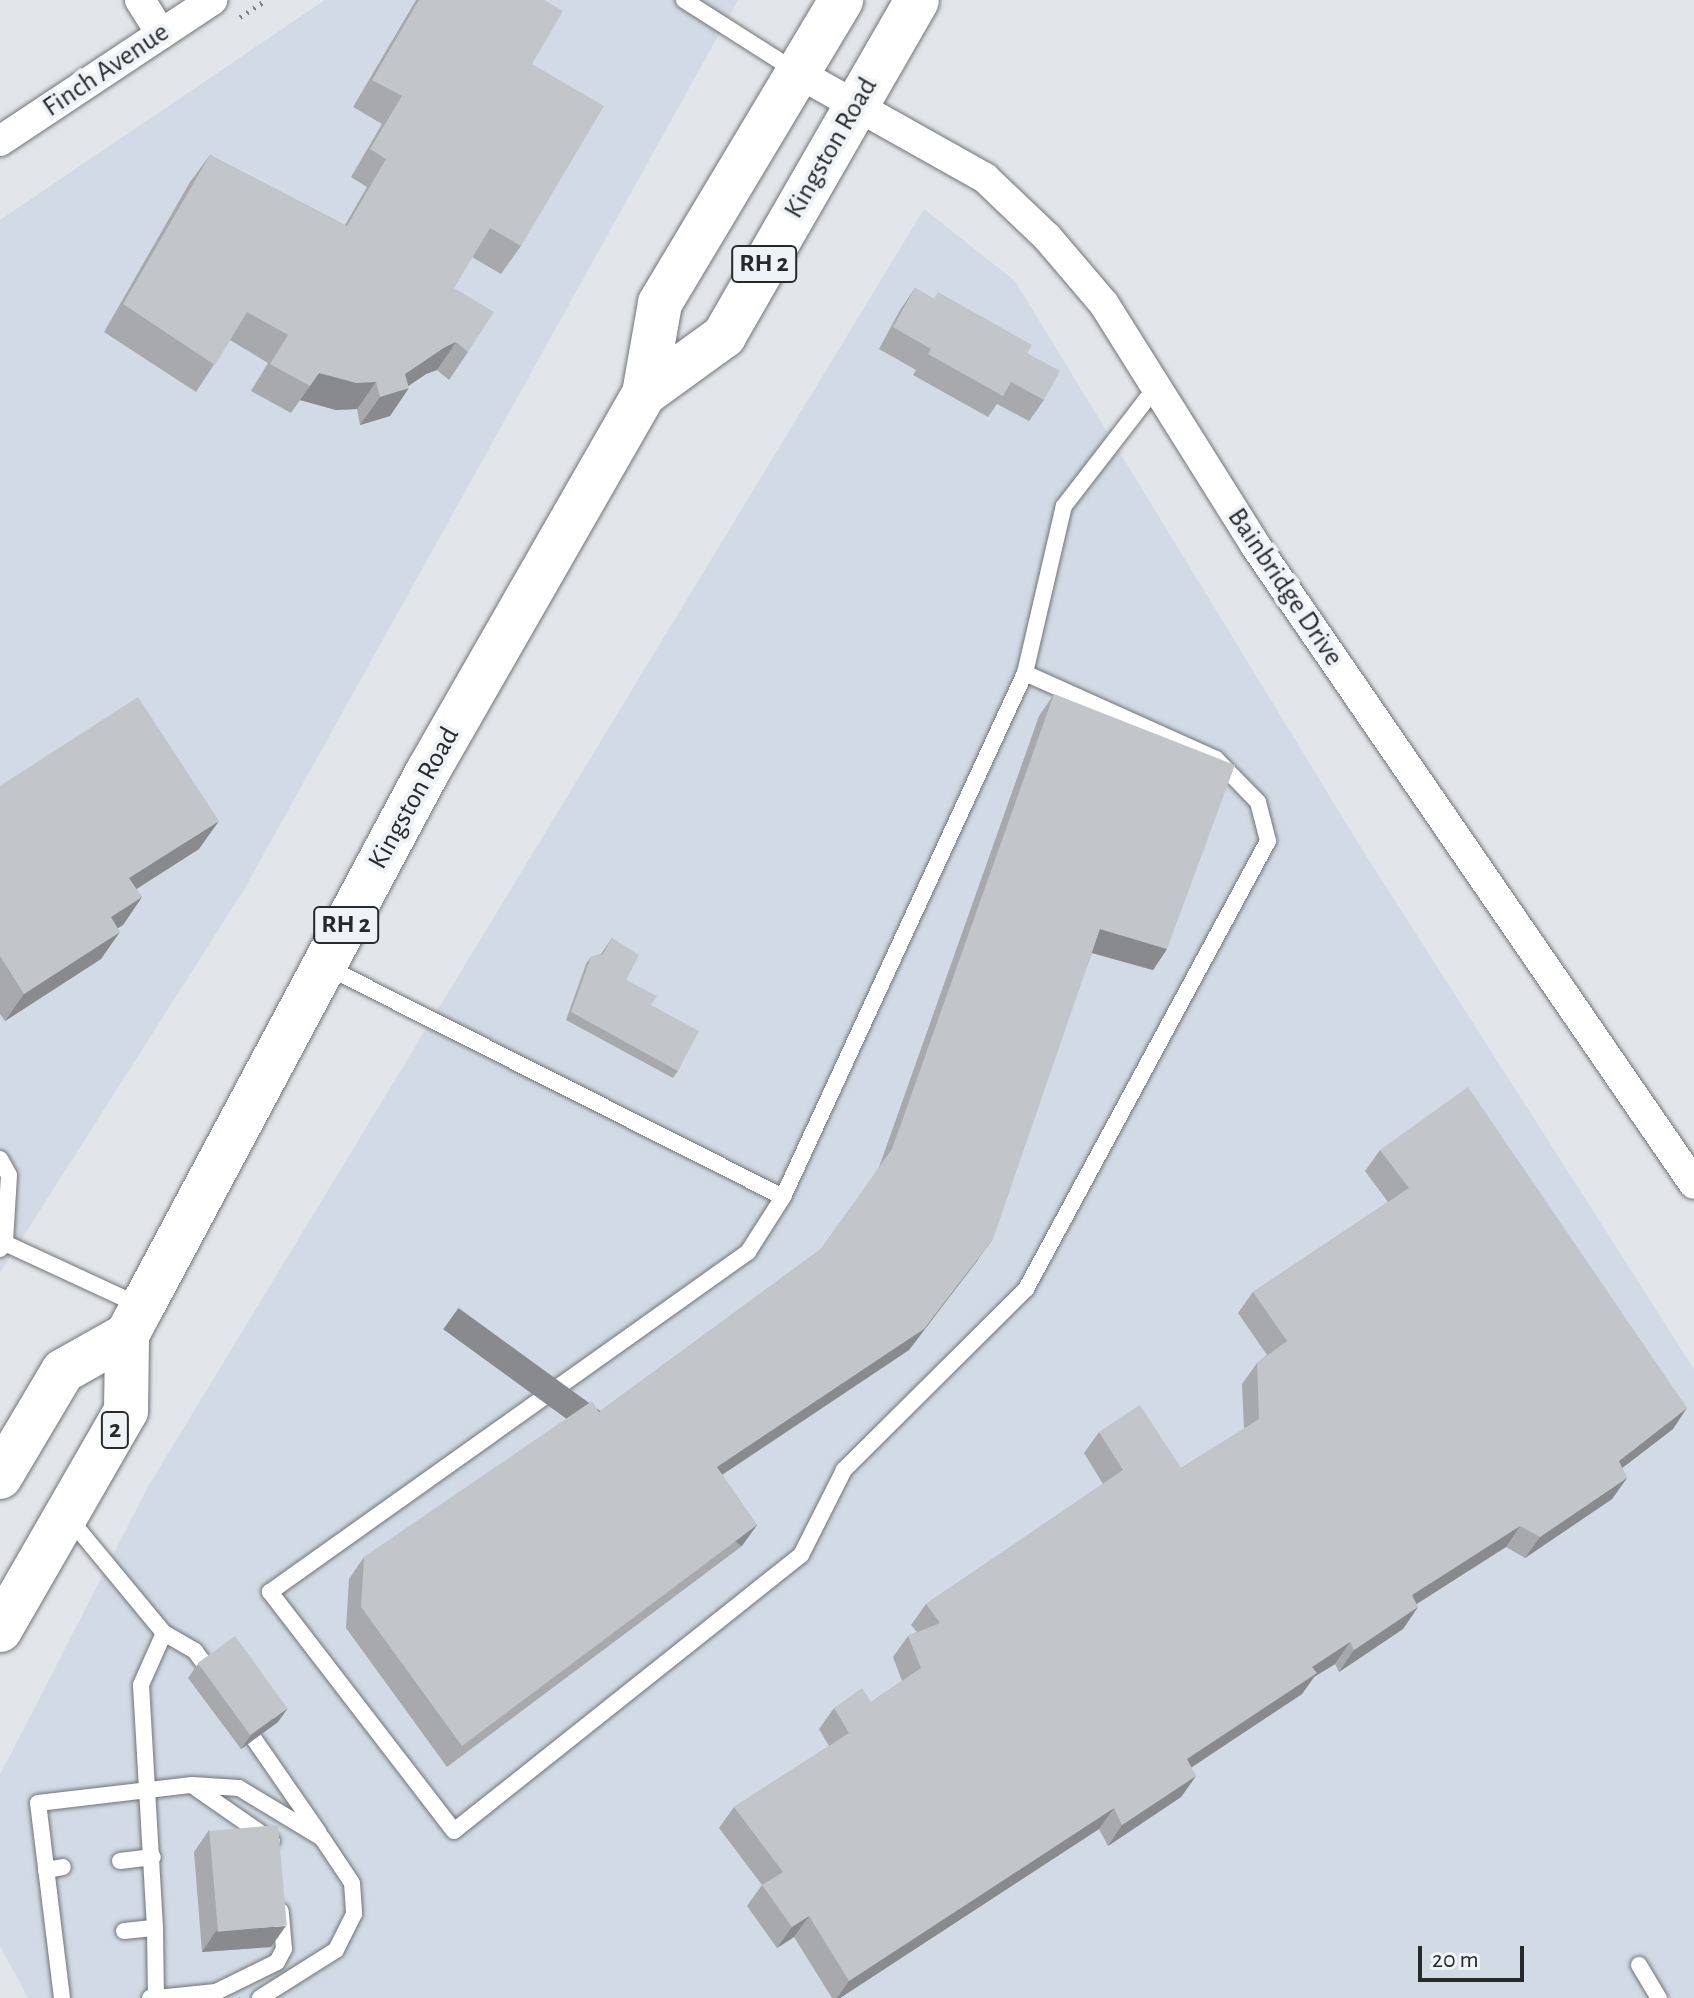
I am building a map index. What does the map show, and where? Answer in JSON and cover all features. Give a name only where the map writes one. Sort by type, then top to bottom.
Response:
[{"type":"main road","name":"Kingston Road","points":[[0,1630],[126,1411],[135,1321],[428,771],[644,394],[660,303],[841,0]]},
{"type":"main road","name":"Kingston Road","points":[[644,394],[724,336],[917,0]]},
{"type":"main road","points":[[0,1477],[63,1371],[135,1321]]},
{"type":"street","points":[[140,0],[161,34]]},
{"type":"street","name":"Finch Avenue","points":[[0,141],[212,0]]},
{"type":"street","name":"Bainbridge Drive","points":[[798,73],[985,178],[1047,237],[1104,304],[1255,545],[1694,1184]]},
{"type":"lane","points":[[684,0],[798,73]]},
{"type":"lane","points":[[1025,673],[1216,759],[1258,802],[1268,841],[1026,1289],[844,1470],[801,1555],[454,1831],[270,1592],[748,1252],[783,1197],[1025,673],[1064,506],[1156,387]]},
{"type":"lane","points":[[324,965],[783,1197]]},
{"type":"lane","points":[[0,1159],[9,1175],[2,1246],[135,1321]]},
{"type":"lane","points":[[66,1516],[164,1633],[195,1651],[205,1665]]},
{"type":"lane","points":[[164,1633],[141,1685],[153,1857],[154,1998],[216,1992],[277,1962],[284,1949],[280,1891]]},
{"type":"lane","points":[[254,1739],[352,1883],[354,1914],[346,1935],[326,1960],[260,1998]]},
{"type":"lane","points":[[192,1785],[264,1832],[277,1860]]},
{"type":"lane","points":[[62,1998],[54,1869],[38,1803],[150,1787],[192,1785],[239,1788],[322,1838]]},
{"type":"lane","points":[[120,1861],[153,1857]]},
{"type":"lane","points":[[124,1931],[155,1928]]},
{"type":"lane","points":[[1639,1965],[1659,1998]]},
{"type":"shaded area","points":[[325,0],[738,0],[245,888],[0,1273],[0,220]]},
{"type":"shaded area","points":[[924,209],[1015,281],[1360,846],[1694,1369],[1694,1998],[28,1998],[0,1946],[0,1775],[149,1485]]},
{"type":"building","points":[[419,0],[544,0],[563,11],[532,64],[604,106],[521,246],[490,228],[454,288],[494,312],[468,352],[456,342],[445,347],[405,374],[409,388],[380,397],[376,382],[356,383],[319,373],[310,386],[270,364],[288,335],[247,312],[215,365],[123,304],[210,155],[347,226],[386,159],[370,149],[402,96],[372,80]]},
{"type":"building","points":[[915,288],[934,299],[938,292],[1032,345],[1027,353],[1060,371],[1044,400],[1011,382],[1003,396],[928,354],[931,349],[893,327]]},
{"type":"building","points":[[1054,694],[1235,765],[1167,949],[1100,929],[993,1239],[924,1329],[717,1467],[757,1525],[462,1746],[361,1607],[364,1557],[592,1401],[599,1412],[821,1249],[892,1149]]},
{"type":"building","points":[[138,697],[219,821],[129,878],[142,897],[111,917],[120,932],[24,994],[0,956],[0,786]]},
{"type":"building","points":[[612,938],[639,955],[626,980],[657,996],[651,1005],[699,1031],[678,1071],[571,1012],[591,957],[603,954]]},
{"type":"building","points":[[1468,1087],[1687,1408],[1619,1461],[1627,1478],[1540,1537],[1520,1526],[1412,1595],[1418,1607],[1354,1650],[1350,1642],[1312,1667],[1317,1673],[1187,1759],[1196,1776],[1122,1825],[1114,1808],[849,1981],[809,1916],[792,1927],[762,1885],[783,1872],[734,1807],[849,1733],[834,1708],[862,1688],[871,1702],[921,1668],[908,1636],[940,1623],[926,1604],[1123,1470],[1099,1432],[1140,1405],[1181,1468],[1259,1419],[1257,1363],[1287,1341],[1253,1292],[1409,1188],[1380,1150]]},
{"type":"building","points":[[235,1636],[287,1708],[250,1735],[198,1663]]},
{"type":"building","points":[[278,1825],[287,1926],[218,1932],[209,1831]]}]
